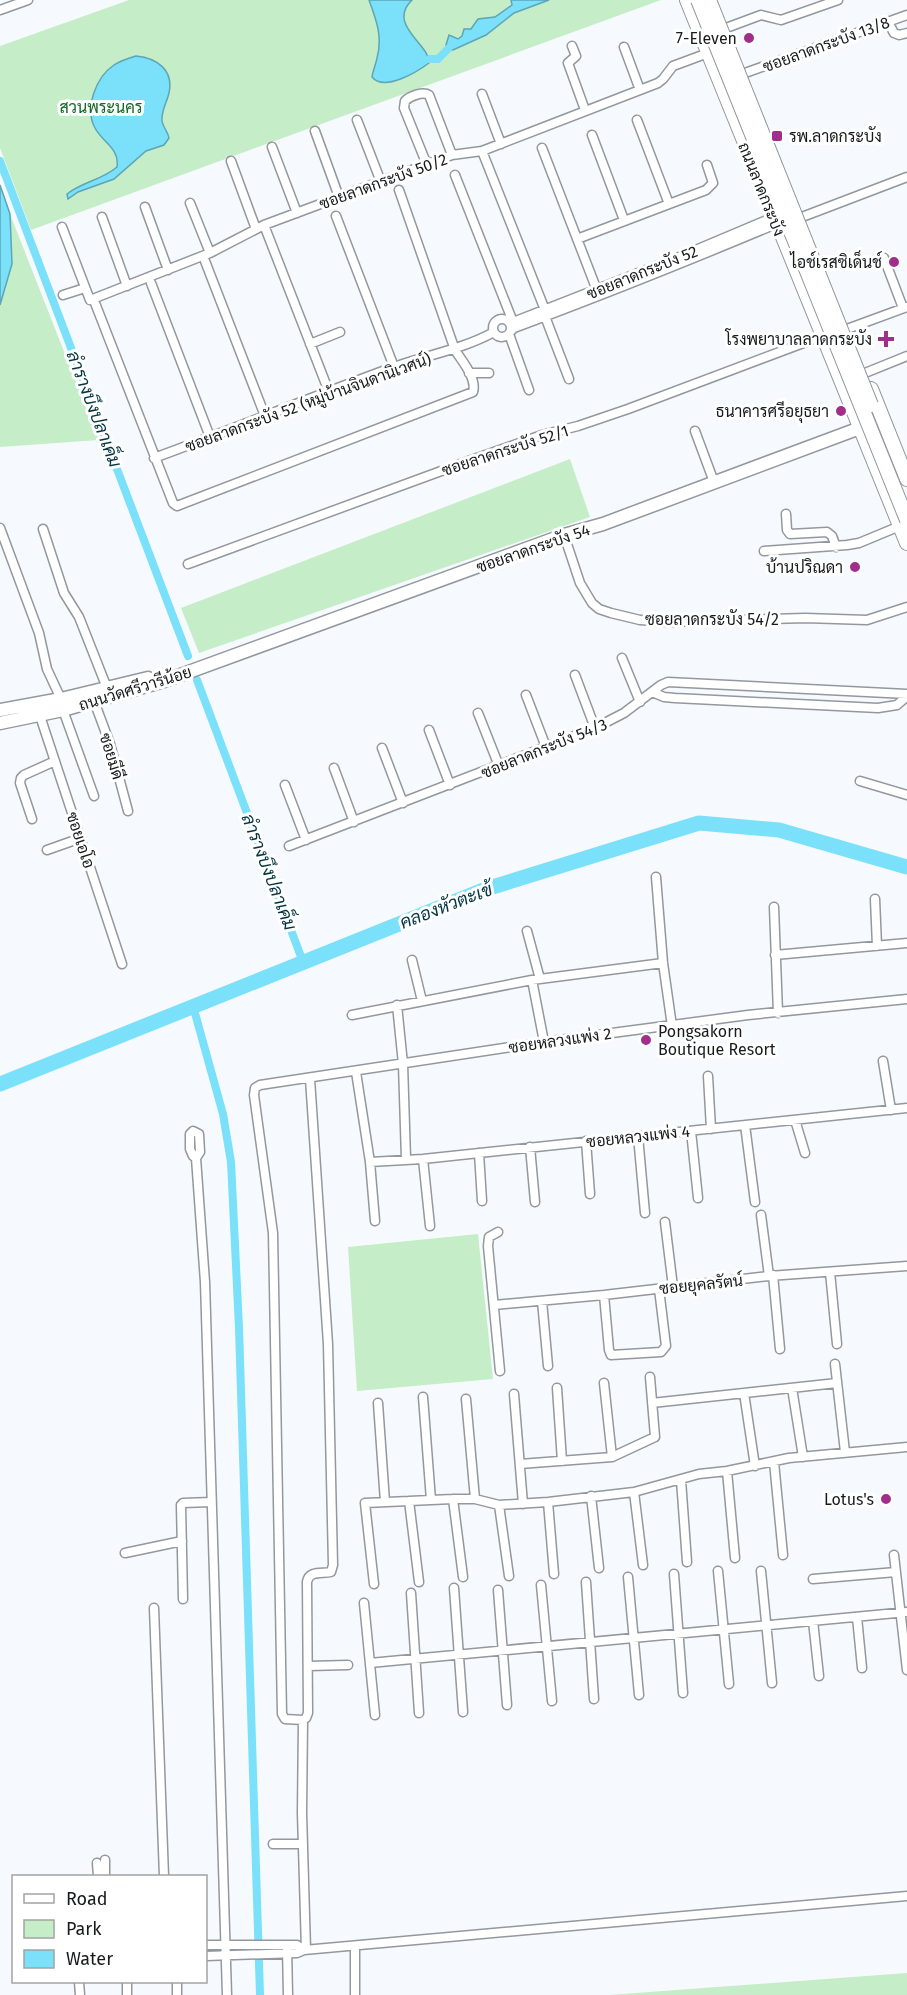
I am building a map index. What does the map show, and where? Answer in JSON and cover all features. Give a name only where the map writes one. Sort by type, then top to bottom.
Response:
[{"type":"main road","name":"ถนนลาดกระบัง","points":[[687,0],[822,336],[903,523],[907,543]]},
{"type":"main road","points":[[698,0],[903,523]]},
{"type":"main road","points":[[709,0],[907,495]]},
{"type":"main road","name":"ถนนลาดกระบัง","points":[[715,0],[907,479]]},
{"type":"main road","points":[[860,428],[883,419]]},
{"type":"main road","name":"ซอยลาดกระบัง 54","points":[[205,665],[603,524],[860,428]]},
{"type":"main road","name":"ถนนวัดศรีวารีน้อย","points":[[0,710],[94,701],[164,681],[205,665]]},
{"type":"main road","name":"ถนนวัดศรีวารีน้อย","points":[[0,723],[40,716],[62,704],[107,688],[205,665]]},
{"type":"street","points":[[0,10],[28,0]]},
{"type":"street","points":[[726,28],[761,15],[781,20],[838,0]]},
{"type":"street","name":"ซอยลาดกระบัง 13/8","points":[[745,74],[907,15]]},
{"type":"street","points":[[888,22],[894,33],[907,33]]},
{"type":"street","points":[[573,46],[576,56],[568,63],[585,110]]},
{"type":"street","points":[[624,47],[640,90]]},
{"type":"street","name":"ซอยลาดกระบัง 50/2","points":[[92,302],[168,270],[208,257],[260,227],[452,155],[482,151],[660,82],[673,66],[708,53]]},
{"type":"street","points":[[426,165],[404,108],[408,98],[424,93],[429,95],[452,155]]},
{"type":"street","points":[[482,93],[501,144]]},
{"type":"street","points":[[357,120],[381,182]]},
{"type":"street","points":[[637,120],[669,204]]},
{"type":"street","points":[[315,131],[339,198]]},
{"type":"street","points":[[592,135],[624,220]]},
{"type":"street","points":[[272,147],[297,213]]},
{"type":"street","points":[[542,148],[600,293]]},
{"type":"street","points":[[482,151],[546,313],[569,379]]},
{"type":"street","points":[[231,161],[329,392]]},
{"type":"street","points":[[577,239],[710,187],[712,180],[707,165]]},
{"type":"street","points":[[455,176],[510,327],[529,390]]},
{"type":"street","points":[[802,217],[907,177]]},
{"type":"street","points":[[62,227],[154,458],[173,503],[177,506],[473,392],[474,386],[455,350],[399,190]]},
{"type":"street","points":[[190,203],[265,416]]},
{"type":"street","points":[[145,207],[168,270]]},
{"type":"street","points":[[336,216],[393,367]]},
{"type":"street","points":[[102,217],[128,286]]},
{"type":"street","name":"ซอยลาดกระบัง 52","points":[[510,327],[725,246],[775,220]]},
{"type":"street","points":[[847,330],[905,307],[884,258]]},
{"type":"street","points":[[151,283],[210,437]]},
{"type":"street","points":[[63,295],[85,288]]},
{"type":"street","name":"ซอยลาดกระบัง 52","points":[[500,319],[510,327],[507,336],[500,337],[494,332],[494,324],[500,319]]},
{"type":"street","points":[[310,344],[340,332]]},
{"type":"street","name":"ซอยลาดกระบัง 52 (หมู่บ้านจินดานิเวศน์)","points":[[154,458],[393,367],[455,350],[494,332]]},
{"type":"street","name":"ซอยลาดกระบัง 52/1","points":[[188,564],[483,456],[628,409],[822,336]]},
{"type":"street","points":[[865,373],[907,356]]},
{"type":"street","points":[[469,373],[489,373]]},
{"type":"street","points":[[694,431],[714,482]]},
{"type":"street","points":[[786,514],[788,532],[827,532],[832,536],[836,547]]},
{"type":"street","points":[[764,551],[836,547],[859,543],[903,523]]},
{"type":"street","points":[[0,528],[39,633],[47,669],[62,704],[94,796]]},
{"type":"street","points":[[43,529],[64,593],[79,617],[107,688]]},
{"type":"street","name":"ซอยลาดกระบัง 54/2","points":[[564,536],[580,583],[592,603],[611,613],[640,620],[669,622],[805,618],[867,620],[907,607]]},
{"type":"street","points":[[622,658],[640,702]]},
{"type":"street","points":[[575,675],[595,728]]},
{"type":"street","name":"ซอยลาดกระบัง 54/3","points":[[289,846],[595,728],[640,702],[661,685],[673,682],[907,695]]},
{"type":"street","points":[[652,692],[664,698],[878,708],[897,705],[907,695]]},
{"type":"street","points":[[526,695],[546,747]]},
{"type":"street","name":"ซอยมีดี","points":[[94,701],[110,744],[128,811]]},
{"type":"street","points":[[478,713],[499,766]]},
{"type":"street","name":"ซอยเอโอ","points":[[40,716],[122,964]]},
{"type":"street","points":[[429,730],[450,785]]},
{"type":"street","points":[[382,748],[403,803]]},
{"type":"street","points":[[32,819],[20,783],[21,778],[55,761]]},
{"type":"street","points":[[334,768],[354,822]]},
{"type":"street","points":[[860,781],[907,795]]},
{"type":"street","points":[[285,785],[306,840]]},
{"type":"street","points":[[47,850],[81,838]]},
{"type":"street","points":[[656,877],[663,963],[672,1026]]},
{"type":"street","points":[[875,899],[877,946]]},
{"type":"street","points":[[774,907],[778,1013]]},
{"type":"street","points":[[527,931],[544,1042]]},
{"type":"street","points":[[775,955],[907,943]]},
{"type":"street","points":[[412,960],[422,1001]]},
{"type":"street","points":[[352,1015],[536,979],[663,963]]},
{"type":"street","name":"ซอยหลวงแพ่ง 2","points":[[303,1720],[285,1719],[282,1714],[273,1233],[253,1091],[255,1088],[260,1085],[544,1042],[907,999]]},
{"type":"street","points":[[397,1005],[403,1064],[406,1159]]},
{"type":"street","points":[[883,1061],[891,1110]]},
{"type":"street","points":[[356,1072],[370,1162],[375,1221]]},
{"type":"street","points":[[708,1076],[711,1129]]},
{"type":"street","points":[[305,1950],[303,1720],[308,1713],[308,1578],[312,1574],[332,1572],[333,1565],[328,1344],[310,1079]]},
{"type":"street","name":"ซอยหลวงแพ่ง 4","points":[[370,1162],[423,1159],[907,1108]]},
{"type":"street","points":[[795,1120],[805,1153]]},
{"type":"street","points":[[745,1125],[755,1202]]},
{"type":"street","points":[[691,1131],[699,1198]]},
{"type":"street","points":[[638,1136],[645,1213]]},
{"type":"street","points":[[586,1141],[590,1194]]},
{"type":"street","points":[[530,1147],[535,1202]]},
{"type":"street","points":[[479,1153],[482,1201]]},
{"type":"street","points":[[196,1158],[205,1282],[227,1995]]},
{"type":"street","points":[[423,1159],[430,1226]]},
{"type":"street","points":[[761,1215],[780,1350]]},
{"type":"street","points":[[665,1222],[673,1287]]},
{"type":"street","points":[[498,1232],[488,1240],[500,1371]]},
{"type":"street","name":"ซอยยุคลรัตน์","points":[[494,1305],[771,1276],[907,1266]]},
{"type":"street","points":[[830,1272],[837,1344]]},
{"type":"street","points":[[604,1295],[611,1355],[662,1352],[666,1346],[659,1289]]},
{"type":"street","points":[[542,1301],[548,1366]]},
{"type":"street","points":[[835,1364],[845,1452]]},
{"type":"street","points":[[520,1464],[612,1457],[655,1437],[650,1377]]},
{"type":"street","points":[[604,1383],[612,1457]]},
{"type":"street","points":[[652,1403],[837,1383]]},
{"type":"street","points":[[557,1388],[562,1461]]},
{"type":"street","points":[[792,1388],[803,1457]]},
{"type":"street","points":[[744,1393],[755,1466]]},
{"type":"street","points":[[514,1395],[523,1504]]},
{"type":"street","points":[[423,1397],[431,1500]]},
{"type":"street","points":[[466,1399],[475,1499]]},
{"type":"street","points":[[378,1403],[385,1502]]},
{"type":"street","points":[[374,1584],[365,1503],[453,1498],[475,1499],[499,1504],[548,1502],[634,1492],[699,1474],[803,1457],[907,1447]]},
{"type":"street","points":[[774,1462],[783,1555]]},
{"type":"street","points":[[727,1471],[735,1558]]},
{"type":"street","points":[[681,1480],[687,1562]]},
{"type":"street","points":[[634,1492],[643,1565]]},
{"type":"street","points":[[591,1496],[599,1568]]},
{"type":"street","points":[[453,1498],[463,1577]]},
{"type":"street","points":[[409,1501],[418,1582]]},
{"type":"street","points":[[183,1599],[182,1503],[211,1502]]},
{"type":"street","points":[[548,1502],[554,1574]]},
{"type":"street","points":[[499,1504],[509,1576]]},
{"type":"street","points":[[125,1553],[182,1541]]},
{"type":"street","points":[[894,1555],[904,1612],[907,1670]]},
{"type":"street","points":[[718,1571],[729,1684]]},
{"type":"street","points":[[761,1571],[772,1683]]},
{"type":"street","points":[[813,1579],[896,1572]]},
{"type":"street","points":[[674,1574],[683,1693]]},
{"type":"street","points":[[628,1577],[639,1695]]},
{"type":"street","points":[[586,1582],[594,1699]]},
{"type":"street","points":[[541,1585],[552,1701]]},
{"type":"street","points":[[454,1588],[463,1712]]},
{"type":"street","points":[[498,1590],[507,1705]]},
{"type":"street","points":[[411,1593],[419,1713]]},
{"type":"street","points":[[364,1603],[375,1715]]},
{"type":"street","points":[[154,1608],[164,1875]]},
{"type":"street","points":[[370,1662],[904,1612]]},
{"type":"street","points":[[857,1617],[862,1668]]},
{"type":"street","points":[[813,1621],[819,1676]]},
{"type":"street","points":[[308,1666],[348,1665]]},
{"type":"street","points":[[273,1844],[303,1844]]},
{"type":"street","points":[[98,1875],[101,1862],[105,1875]]},
{"type":"street","points":[[207,1945],[241,1944],[276,1949],[287,1949],[297,1945],[305,1950],[907,1896]]},
{"type":"street","points":[[355,1946],[355,1995]]},
{"type":"street","points":[[207,1956],[276,1949]]},
{"type":"street","points":[[287,1949],[288,1995]]},
{"type":"green space","name":"สวนพระนคร","points":[[129,0],[661,0],[31,230],[0,148],[0,46]]},
{"type":"green space","points":[[10,214],[99,440],[0,447],[0,305],[12,264]]},
{"type":"green space","points":[[570,459],[590,517],[199,653],[181,608]]},
{"type":"green space","points":[[478,1234],[493,1379],[357,1391],[348,1247]]},
{"type":"green space","points":[[907,1973],[907,1995],[609,1995]]},
{"type":"water","points":[[369,0],[412,0],[405,9],[406,26],[424,49],[429,63],[392,82],[377,81],[372,77],[379,50],[379,35]]},
{"type":"water","points":[[511,0],[549,0],[514,13],[486,35],[453,50],[448,49],[446,45],[449,35],[458,39],[462,36],[464,29],[471,29],[478,19],[495,17],[512,5]]},
{"type":"water","points":[[136,56],[151,59],[157,63],[169,78],[169,93],[162,117],[169,138],[164,145],[146,151],[114,179],[78,192],[68,199],[67,194],[73,190],[117,167],[116,155],[95,128],[91,102],[97,85],[108,70],[119,62]]},
{"type":"water","points":[[0,185],[10,214],[12,264],[0,305]]},
{"type":"waterway","points":[[430,59],[438,59],[448,49]]},
{"type":"waterway","name":"ลำรางบึงปลาเค็ม","points":[[0,161],[188,656]]},
{"type":"waterway","name":"ลำรางบึงปลาเค็ม","points":[[197,680],[303,962]]},
{"type":"waterway","name":"คลองหัวตะเข้","points":[[0,1084],[486,889],[699,823],[779,830],[907,867]]},
{"type":"waterway","points":[[193,1006],[223,1114],[231,1162],[239,1328],[260,1995]]},
{"type":"place","name":"7-Eleven","points":[[749,38]]},
{"type":"place","name":"รพ.ลาดกระบัง","points":[[777,136]]},
{"type":"place","name":"ไอช์เรสซิเด็นช์","points":[[894,262]]},
{"type":"place","name":"โรงพยาบาลลาดกระบัง","points":[[886,339]]},
{"type":"place","name":"ธนาคารศรีอยุธยา","points":[[841,411]]},
{"type":"place","name":"บ้านปริณดา","points":[[855,567]]},
{"type":"place","name":"Pongsakorn Boutique Resort","points":[[646,1040]]},
{"type":"place","name":"Lotus's","points":[[886,1499]]}]
